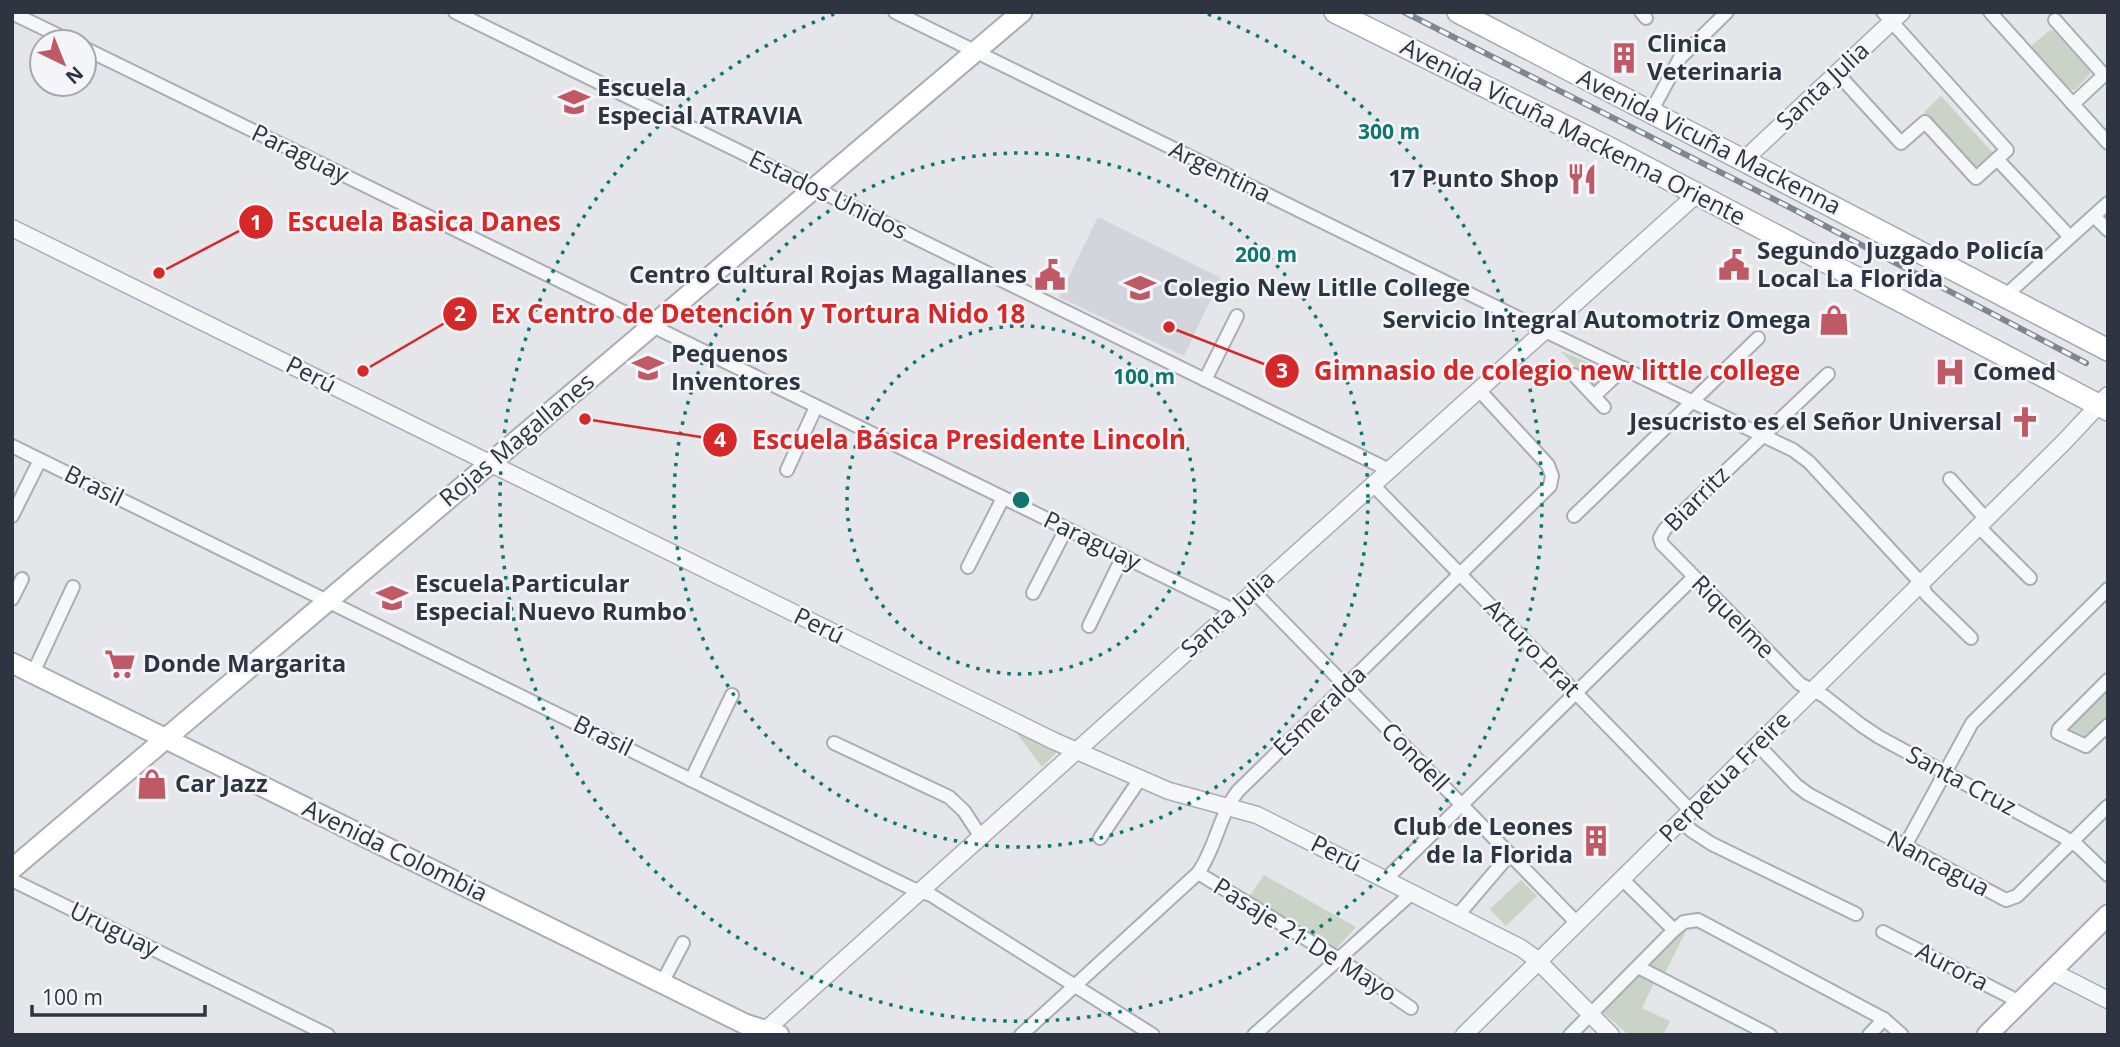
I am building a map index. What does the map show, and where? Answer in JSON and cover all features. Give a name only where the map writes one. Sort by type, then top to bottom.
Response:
[{"type":"main road","name":"Rojas Magallanes","points":[[12,869],[1022,12]]},
{"type":"main road","name":"Avenida Vicuña Mackenna Oriente","points":[[1335,12],[1529,107],[2105,403]]},
{"type":"main road","name":"Avenida Vicuña Mackenna","points":[[1473,15],[1651,112],[2108,350]]},
{"type":"main road","name":"Avenida Colombia","points":[[12,663],[768,1033]]},
{"type":"main road","points":[[1987,1035],[2108,915]]},
{"type":"street","name":"Estados Unidos","points":[[455,12],[1389,470]]},
{"type":"street","name":"Argentina","points":[[895,12],[1793,450],[1809,462],[1921,583],[1926,594],[1970,638]]},
{"type":"street","points":[[1651,112],[1680,58],[1727,12]]},
{"type":"street","points":[[1990,12],[2108,143]]},
{"type":"street","points":[[12,13],[43,28]]},
{"type":"street","name":"Santa Julia","points":[[1744,160],[1837,73],[1892,16]]},
{"type":"street","points":[[1837,73],[1901,143],[1925,122],[1976,178],[2007,150],[1892,16]]},
{"type":"street","points":[[2055,20],[2105,75],[2073,104]]},
{"type":"street","name":"Paraguay","points":[[98,55],[1233,610]]},
{"type":"street","points":[[1997,159],[2070,237]]},
{"type":"street","name":"Santa Julia","points":[[768,1033],[920,891],[1697,194]]},
{"type":"street","points":[[2005,296],[2108,203]]},
{"type":"street","points":[[2094,216],[2108,230]]},
{"type":"street","name":"Perú","points":[[12,228],[1076,751],[1184,796],[1228,806],[1269,820],[1413,892],[1521,948],[1539,962],[1611,1035]]},
{"type":"street","points":[[1205,380],[1237,316]]},
{"type":"street","points":[[1574,516],[1758,338]]},
{"type":"street","points":[[1594,396],[1624,368]]},
{"type":"street","points":[[1574,374],[1604,407]]},
{"type":"street","name":"Biarritz","points":[[1660,538],[1665,529],[1828,374]]},
{"type":"street","name":"Esmeralda","points":[[1021,1035],[1198,873],[1206,862],[1228,806],[1238,791],[1552,481],[1548,466],[1479,390]]},
{"type":"street","name":"Perpetua Freire","points":[[1464,1035],[2105,403]]},
{"type":"street","points":[[787,470],[816,407]]},
{"type":"street","name":"Brasil","points":[[12,446],[938,899],[1153,1035]]},
{"type":"street","name":"Brasil","points":[[12,516],[40,460]]},
{"type":"street","points":[[1950,479],[1982,523],[2031,578]]},
{"type":"street","name":"Arturo Prat","points":[[1373,485],[1576,693],[1686,816],[1692,831],[1713,844],[1856,914]]},
{"type":"street","points":[[968,567],[1003,498]]},
{"type":"street","points":[[1033,593],[1066,528]]},
{"type":"street","name":"Riquelme","points":[[1660,538],[1663,547],[1796,681],[1812,691]]},
{"type":"street","points":[[1089,626],[1123,556]]},
{"type":"street","points":[[1386,879],[1693,577]]},
{"type":"street","points":[[12,599],[22,579]]},
{"type":"street","points":[[33,673],[73,587]]},
{"type":"street","points":[[1905,846],[1976,718],[2108,589]]},
{"type":"street","name":"Condell","points":[[1253,591],[1577,923]]},
{"type":"street","points":[[2108,680],[2058,733],[2086,746],[2108,725]]},
{"type":"street","name":"Santa Cruz","points":[[1812,691],[1824,696],[1869,731],[2071,842],[2108,875]]},
{"type":"street","points":[[691,780],[732,695]]},
{"type":"street","points":[[834,743],[948,797],[964,811],[981,837]]},
{"type":"street","name":"Nancagua","points":[[1758,745],[1802,789],[2002,899],[2010,900],[2017,896],[2108,806]]},
{"type":"street","points":[[1100,838],[1140,779]]},
{"type":"street","points":[[1458,915],[1510,854]]},
{"type":"street","name":"Pasaje 21 De Mayo","points":[[1198,873],[1339,959],[1411,1008]]},
{"type":"street","points":[[1622,879],[1674,930]]},
{"type":"street","name":"Uruguay","points":[[12,880],[328,1035]]},
{"type":"street","points":[[1254,1035],[1413,892]]},
{"type":"street","points":[[1570,1035],[1674,930],[1684,922],[1698,920],[1884,1019],[1902,1035]]},
{"type":"street","name":"Aurora","points":[[1883,932],[2020,1002]]},
{"type":"street","points":[[662,983],[683,943]]},
{"type":"street","points":[[1637,967],[1770,1035]]},
{"type":"street","points":[[2051,971],[2108,1000]]},
{"type":"street","points":[[1869,1035],[1884,1019]]},
{"type":"shaded area","points":[[2050,30],[2054,31],[2089,70],[2090,74],[2075,90],[2070,89],[2031,46]]},
{"type":"shaded area","points":[[1941,96],[1994,154],[1976,170],[1924,112]]},
{"type":"shaded area","name":"Colegio New Litlle College","points":[[1098,217],[1221,278],[1184,356],[1059,297]]},
{"type":"shaded area","points":[[1561,351],[1615,374],[1599,388],[1593,387]]},
{"type":"shaded area","points":[[2108,687],[2108,718],[2087,740],[2070,734],[2065,727]]},
{"type":"shaded area","points":[[1014,730],[1058,751],[1042,767]]},
{"type":"shaded area","points":[[1264,875],[1356,927],[1334,951],[1248,898]]},
{"type":"shaded area","points":[[1521,880],[1537,896],[1506,926],[1490,909]]},
{"type":"shaded area","points":[[1687,929],[1664,975],[1644,965],[1678,931]]},
{"type":"shaded area","points":[[1637,973],[1654,983],[1642,1008],[1670,1021],[1663,1035],[1629,1035],[1602,1012]]},
{"type":"railway","points":[[1404,12],[1791,208],[2086,363]]},
{"type":"place","name":"Clinica Veterinaria","points":[[1624,58]]},
{"type":"place","name":"Escuela Especial ATRAVIA","points":[[574,102]]},
{"type":"place","name":"17 Punto Shop","points":[[1582,179]]},
{"type":"place","name":"Segundo Juzgado Policía Local La Florida","points":[[1734,265]]},
{"type":"place","name":"Escuela Basica Danes","points":[[159,273]]},
{"type":"place","name":"Centro Cultural Rojas Magallanes","points":[[1050,275]]},
{"type":"place","name":"Colegio New Litlle College","points":[[1140,288]]},
{"type":"place","name":"Servicio Integral Automotriz Omega","points":[[1834,320]]},
{"type":"place","name":"Gimnasio de colegio new little college","points":[[1169,327]]},
{"type":"place","name":"Pequenos Inventores","points":[[648,368]]},
{"type":"place","name":"Ex Centro de Detención y Tortura Nido 18","points":[[363,371]]},
{"type":"place","name":"Comed","points":[[1950,372]]},
{"type":"place","name":"Escuela Básica Presidente Lincoln","points":[[585,419]]},
{"type":"place","name":"Jesucristo es el Señor Universal","points":[[2025,422]]},
{"type":"place","name":"Escuela Particular Especial Nuevo Rumbo","points":[[392,598]]},
{"type":"place","name":"Donde Margarita","points":[[120,664]]},
{"type":"place","name":"Car Jazz","points":[[152,784]]},
{"type":"place","name":"Club de Leones de la Florida","points":[[1596,841]]}]
